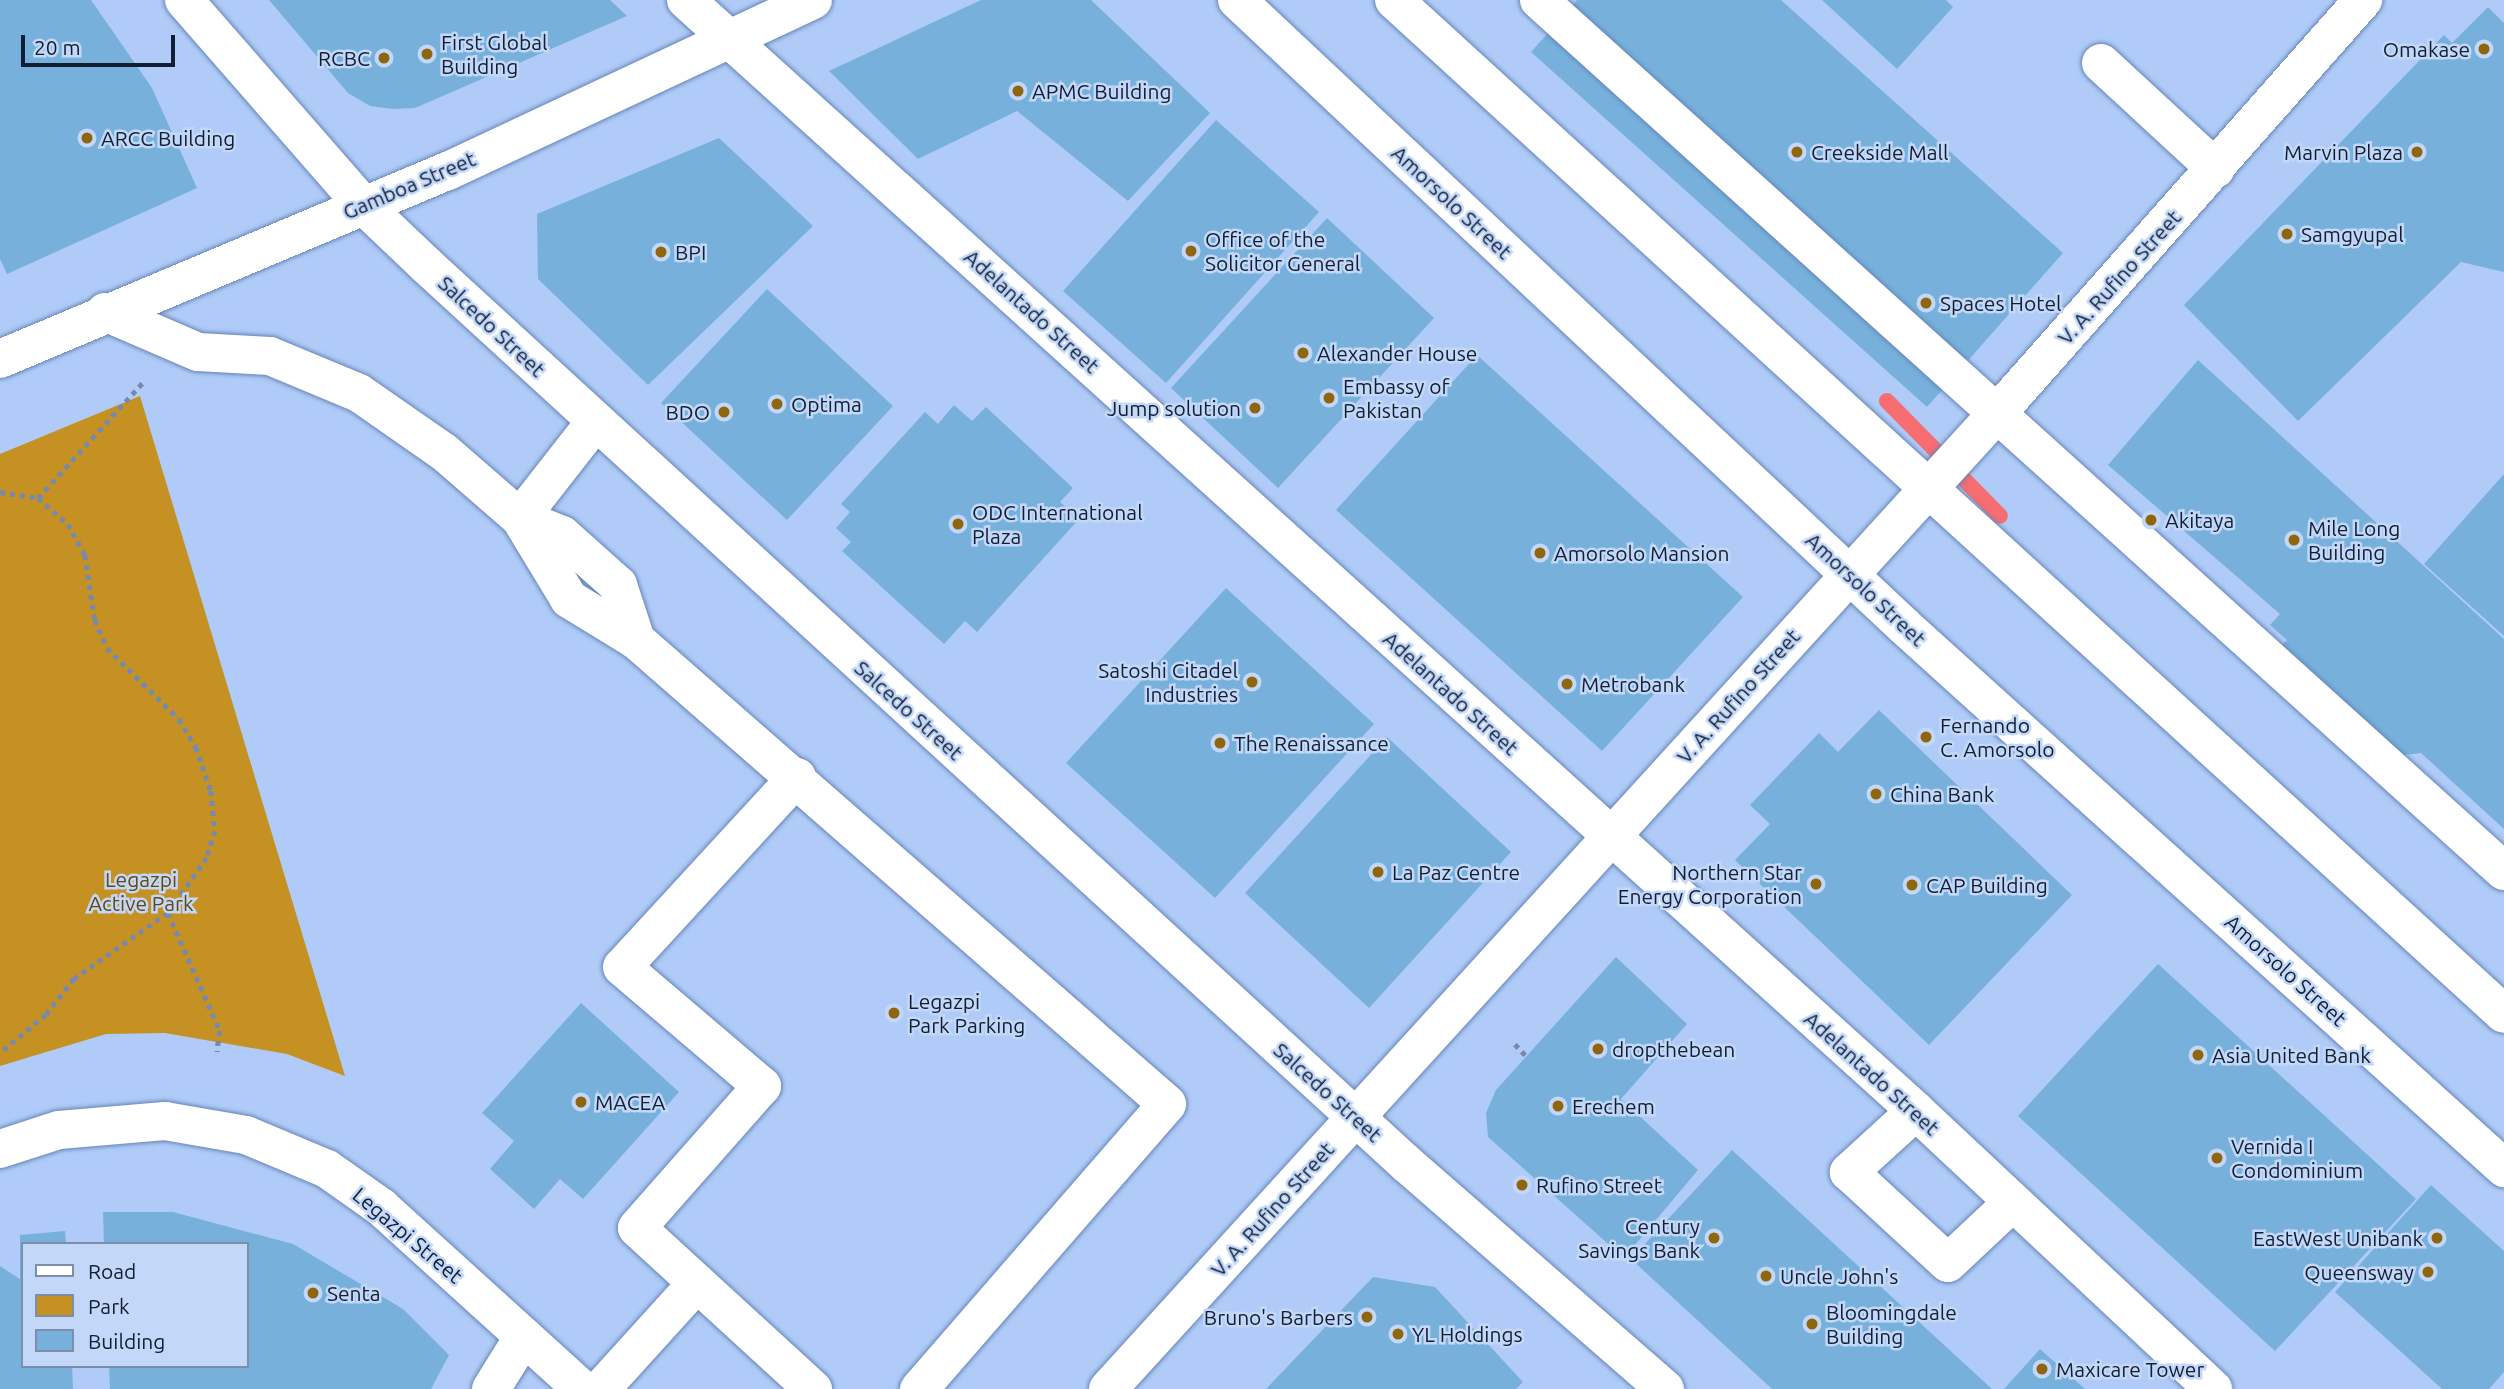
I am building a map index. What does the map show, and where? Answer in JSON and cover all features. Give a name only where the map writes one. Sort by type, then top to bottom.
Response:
[{"type":"street","name":"Salcedo Street","points":[[184,0],[362,204],[595,422],[1356,1117],[1665,1389]]},
{"type":"street","name":"Adelantado Street","points":[[685,0],[728,36],[1609,837],[1916,1111],[2213,1389]]},
{"type":"street","name":"Gamboa Street","points":[[0,359],[105,312],[262,251],[362,204],[448,171],[728,36],[813,0]]},
{"type":"street","name":"Amorsolo Street","points":[[1237,0],[1848,573],[2504,1168]]},
{"type":"street","points":[[1394,0],[2504,1014]]},
{"type":"street","points":[[1539,0],[2000,410],[2504,871]]},
{"type":"street","name":"V. A. Rufino Street","points":[[1108,1389],[1848,573],[1930,488],[2216,169],[2363,0]]},
{"type":"street","points":[[2101,63],[2216,169]]},
{"type":"street","points":[[105,312],[198,352],[270,356],[359,393],[444,452],[520,518],[562,535],[618,585],[636,640],[1167,1104],[919,1389]]},
{"type":"street","points":[[520,518],[595,422]]},
{"type":"street","points":[[797,778],[622,967],[762,1086],[637,1228],[813,1389]]},
{"type":"street","points":[[1916,1111],[1849,1172],[1948,1263],[2012,1203]]},
{"type":"street","name":"Legazpi Street","points":[[0,1149],[59,1130],[164,1121],[246,1136],[327,1169],[381,1207],[582,1389]]},
{"type":"street","points":[[601,1389],[697,1283]]},
{"type":"street","points":[[491,1389],[524,1336]]},
{"type":"path","points":[[38,498],[152,373]]},
{"type":"path","points":[[0,492],[38,498],[68,524],[85,555],[95,620],[107,648],[179,719],[211,790],[215,831],[207,858],[168,913],[74,979],[46,1015],[0,1053]]},
{"type":"path","points":[[168,913],[220,1031],[217,1052]]},
{"type":"path","points":[[1514,1044],[1526,1056]]},
{"type":"green space","name":"Legazpi Active Park","points":[[140,396],[345,1076],[287,1054],[165,1033],[106,1034],[0,1066],[0,454]]},
{"type":"building","name":"ARCC Building","points":[[0,0],[91,0],[152,88],[197,188],[7,274],[0,259]]},
{"type":"building","name":"First Global Building","points":[[269,0],[610,0],[627,16],[415,108],[393,109],[370,106],[348,93]]},
{"type":"building","name":"APMC Building","points":[[981,0],[1091,0],[1210,113],[1128,201],[1017,111],[918,159],[829,71]]},
{"type":"building","name":"Creekside Mall","points":[[1577,0],[1781,0],[2063,253],[1927,407],[1531,52]]},
{"type":"building","points":[[1822,0],[1946,0],[1953,7],[1897,69]]},
{"type":"building","name":"Marvin Plaza","points":[[2488,7],[2504,23],[2504,272],[2461,262],[2298,421],[2184,305],[2444,35],[2452,43]]},
{"type":"building","name":"Office of the Solicitor General","points":[[1216,120],[1319,212],[1166,383],[1063,291]]},
{"type":"building","name":"BPI","points":[[719,138],[813,226],[648,385],[538,279],[537,214]]},
{"type":"building","name":"Alexander House","points":[[1327,218],[1434,318],[1278,488],[1171,388]]},
{"type":"building","name":"Optima","points":[[767,289],[893,406],[787,520],[661,403]]},
{"type":"building","name":"Amorsolo Mansion","points":[[1477,355],[1743,597],[1602,751],[1336,510]]},
{"type":"building","name":"Mile Long Building","points":[[2198,360],[2504,639],[2504,829],[2421,753],[2388,757],[2276,650],[2287,640],[2270,625],[2280,614],[2108,465]]},
{"type":"building","name":"ODC International Plaza","points":[[954,405],[972,421],[986,407],[1073,488],[1060,502],[1079,519],[977,632],[965,621],[944,644],[842,551],[851,542],[836,528],[850,512],[841,504],[925,412],[938,424]]},
{"type":"building","points":[[2504,474],[2504,636],[2424,564]]},
{"type":"building","name":"The Renaissance","points":[[1226,588],[1374,724],[1215,898],[1066,763]]},
{"type":"building","name":"CAP Building","points":[[1879,710],[2072,895],[1929,1045],[1735,860],[1770,824],[1750,805],[1819,733],[1838,752]]},
{"type":"building","name":"La Paz Centre","points":[[1387,737],[1511,852],[1369,1008],[1245,893]]},
{"type":"building","name":"Erechem","points":[[1616,957],[1687,1024],[1621,1099],[1698,1170],[1624,1258],[1488,1137],[1486,1113],[1496,1090]]},
{"type":"building","name":"Vernida I Condominium","points":[[2158,964],[2416,1199],[2275,1351],[2018,1116]]},
{"type":"building","name":"MACEA","points":[[581,1003],[679,1092],[583,1199],[560,1179],[534,1209],[490,1169],[514,1141],[482,1113]]},
{"type":"building","name":"Bloomingdale Building","points":[[1732,1150],[1992,1389],[1772,1389],[1631,1259]]},
{"type":"building","name":"Queensway","points":[[2431,1185],[2504,1251],[2504,1372],[2489,1389],[2442,1389],[2335,1292]]},
{"type":"building","name":"Senta","points":[[103,1212],[173,1212],[293,1244],[403,1309],[449,1355],[431,1389],[110,1389],[109,1368],[248,1368],[248,1242],[104,1242]]},
{"type":"building","points":[[65,1231],[66,1242],[21,1242],[21,1368],[72,1368],[73,1389],[0,1389],[0,1266],[20,1279],[20,1235]]},
{"type":"building","name":"YL Holdings","points":[[1373,1277],[1435,1287],[1523,1382],[1516,1389],[1266,1389]]},
{"type":"building","name":"Maxicare Tower","points":[[2040,1349],[2085,1389],[2004,1389]]},
{"type":"waterway","points":[[1887,401],[2000,516]]},
{"type":"place","name":"Omakase","points":[[2484,49]]},
{"type":"place","name":"First Global Building","points":[[427,54]]},
{"type":"place","name":"RCBC","points":[[384,58]]},
{"type":"place","name":"APMC Building","points":[[1018,91]]},
{"type":"place","name":"ARCC Building","points":[[87,138]]},
{"type":"place","name":"Creekside Mall","points":[[1797,152]]},
{"type":"place","name":"Marvin Plaza","points":[[2417,152]]},
{"type":"place","name":"Samgyupal","points":[[2287,234]]},
{"type":"place","name":"Office of the Solicitor General","points":[[1191,251]]},
{"type":"place","name":"BPI","points":[[661,252]]},
{"type":"place","name":"Spaces Hotel","points":[[1926,303]]},
{"type":"place","name":"Alexander House","points":[[1303,353]]},
{"type":"place","name":"Embassy of Pakistan","points":[[1329,398]]},
{"type":"place","name":"Optima","points":[[777,404]]},
{"type":"place","name":"Jump solution","points":[[1255,408]]},
{"type":"place","name":"BDO","points":[[724,412]]},
{"type":"place","name":"Akitaya","points":[[2151,520]]},
{"type":"place","name":"ODC International Plaza","points":[[958,524]]},
{"type":"place","name":"Mile Long Building","points":[[2294,540]]},
{"type":"place","name":"Amorsolo Mansion","points":[[1540,553]]},
{"type":"place","name":"Satoshi Citadel Industries","points":[[1252,682]]},
{"type":"place","name":"Metrobank","points":[[1567,684]]},
{"type":"place","name":"Fernando C. Amorsolo","points":[[1926,737]]},
{"type":"place","name":"The Renaissance","points":[[1220,743]]},
{"type":"place","name":"China Bank","points":[[1876,794]]},
{"type":"place","name":"La Paz Centre","points":[[1378,872]]},
{"type":"place","name":"Northern Star Energy Corporation","points":[[1816,884]]},
{"type":"place","name":"CAP Building","points":[[1912,885]]},
{"type":"place","name":"Legazpi Park Parking","points":[[894,1013]]},
{"type":"place","name":"dropthebean","points":[[1598,1049]]},
{"type":"place","name":"Asia United Bank","points":[[2198,1055]]},
{"type":"place","name":"MACEA","points":[[581,1102]]},
{"type":"place","name":"Erechem","points":[[1558,1106]]},
{"type":"place","name":"Vernida I Condominium","points":[[2217,1158]]},
{"type":"place","name":"Rufino Street","points":[[1522,1185]]},
{"type":"place","name":"Century Savings Bank","points":[[1714,1238]]},
{"type":"place","name":"EastWest Unibank","points":[[2437,1238]]},
{"type":"place","name":"Queensway","points":[[2428,1272]]},
{"type":"place","name":"Uncle John's","points":[[1766,1276]]},
{"type":"place","name":"Senta","points":[[313,1293]]},
{"type":"place","name":"Bruno's Barbers","points":[[1367,1317]]},
{"type":"place","name":"Bloomingdale Building","points":[[1812,1324]]},
{"type":"place","name":"YL Holdings","points":[[1398,1334]]},
{"type":"place","name":"Maxicare Tower","points":[[2042,1369]]}]
